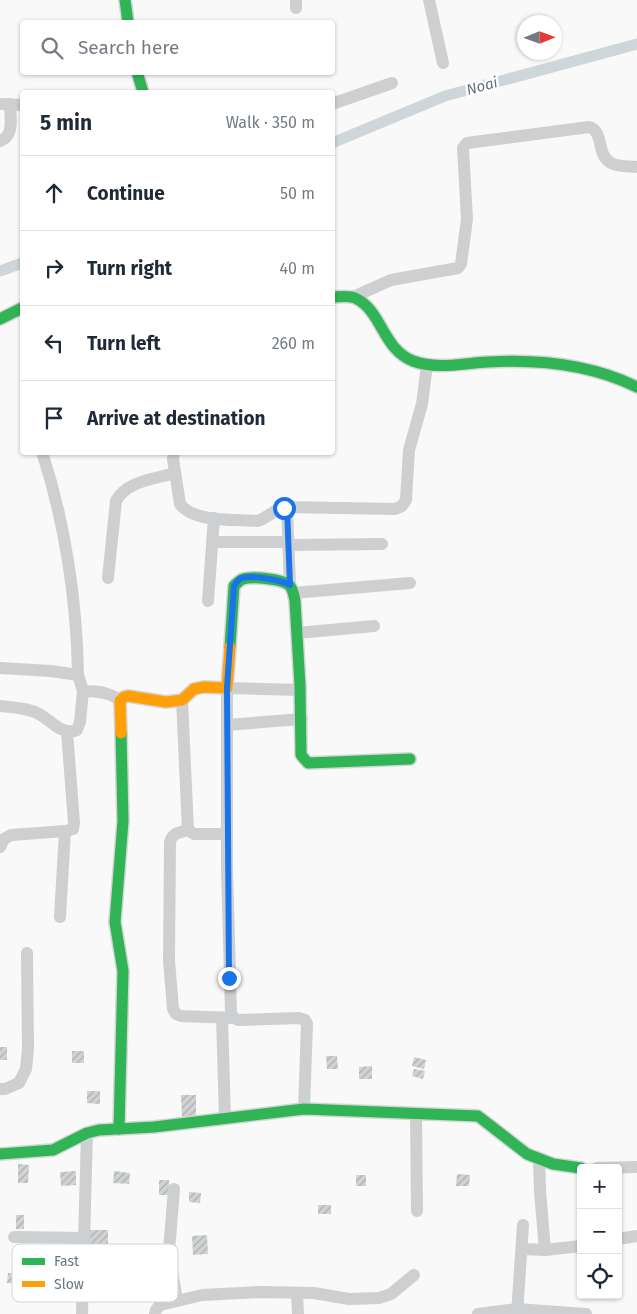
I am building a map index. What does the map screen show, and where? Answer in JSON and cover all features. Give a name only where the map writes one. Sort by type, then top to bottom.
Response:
[{"type":"street","points":[[125,0],[128,20]]},
{"type":"street","points":[[429,0],[443,63]]},
{"type":"street","points":[[138,75],[142,90]]},
{"type":"street","points":[[335,103],[392,83]]},
{"type":"street","points":[[0,141],[6,139],[9,134],[11,104]]},
{"type":"street","points":[[335,297],[354,297],[391,280],[458,268],[461,264],[468,219],[463,148],[471,141],[589,127],[596,131],[604,157],[608,161],[621,166],[637,166]]},
{"type":"street","points":[[354,297],[366,306],[390,346],[411,361],[441,366],[489,362],[572,364],[606,372],[637,387]]},
{"type":"street","points":[[0,319],[20,312]]},
{"type":"street","points":[[174,455],[180,504],[184,510],[202,518],[257,521],[266,519],[274,510],[287,508],[395,509],[402,506],[406,500],[409,450],[422,404],[427,365]]},
{"type":"street","points":[[0,706],[26,709],[39,713],[68,732],[77,730],[80,722],[82,690],[78,676],[64,539],[51,480],[43,455]]},
{"type":"street","points":[[108,578],[116,501],[120,493],[128,487],[175,473]]},
{"type":"street","points":[[287,508],[291,589],[297,634],[302,720],[301,755],[308,763],[410,759]]},
{"type":"street","points":[[208,602],[214,518]]},
{"type":"street","points":[[212,542],[382,544]]},
{"type":"street","points":[[225,1118],[228,1018],[231,1013],[227,834],[227,688],[234,586],[240,578],[248,577],[284,582],[291,589],[410,583]]},
{"type":"street","points":[[297,634],[374,626]]},
{"type":"street","points":[[0,668],[51,671],[78,676]]},
{"type":"street","points":[[120,701],[128,696],[166,702],[182,700],[194,689],[204,687],[300,690]]},
{"type":"street","points":[[82,690],[104,692],[115,696],[120,701],[123,821],[115,922],[123,971],[119,1129]]},
{"type":"street","points":[[182,700],[188,830]]},
{"type":"street","points":[[227,725],[302,720]]},
{"type":"street","points":[[0,847],[4,839],[11,835],[73,829],[68,732]]},
{"type":"street","points":[[227,834],[194,834],[188,830],[174,834],[171,837],[169,960],[171,1003],[176,1014],[181,1016],[238,1020],[299,1018],[305,1020],[307,1024],[304,1109]]},
{"type":"street","points":[[60,917],[65,831]]},
{"type":"street","points":[[0,1089],[5,1089],[19,1083],[26,1069],[28,1049],[27,954]]},
{"type":"street","points":[[0,1154],[53,1150],[86,1133],[99,1130],[304,1109],[478,1116],[485,1119],[521,1150],[539,1159],[577,1168]]},
{"type":"street","points":[[416,1114],[417,1211]]},
{"type":"street","points":[[83,1244],[86,1133]]},
{"type":"street","points":[[539,1159],[545,1250]]},
{"type":"street","points":[[622,1167],[637,1167]]},
{"type":"street","points":[[170,1244],[174,1189]]},
{"type":"street","points":[[517,1312],[523,1226]]},
{"type":"street","points":[[622,1238],[637,1236]]},
{"type":"street","points":[[14,1237],[83,1238]]},
{"type":"street","points":[[522,1249],[545,1250],[577,1246]]},
{"type":"street","points":[[178,1301],[202,1295],[260,1292],[314,1293],[349,1299],[379,1298],[391,1294],[414,1275]]},
{"type":"street","points":[[296,1293],[298,1314]]},
{"type":"street","points":[[155,1314],[160,1305],[173,1302]]},
{"type":"street","points":[[478,1314],[517,1312],[586,1314]]},
{"type":"building","points":[[0,1047],[7,1047],[7,1060],[0,1060]]},
{"type":"building","points":[[72,1051],[84,1051],[84,1063],[72,1063]]},
{"type":"building","points":[[326,1056],[337,1056],[338,1069],[327,1069]]},
{"type":"building","points":[[414,1057],[426,1060],[424,1069],[412,1066]]},
{"type":"building","points":[[372,1066],[372,1079],[359,1079],[359,1067]]},
{"type":"building","points":[[414,1069],[425,1071],[423,1079],[412,1076]]},
{"type":"building","points":[[87,1091],[100,1091],[100,1104],[87,1103]]},
{"type":"building","points":[[181,1095],[196,1095],[196,1116],[182,1117]]},
{"type":"building","points":[[18,1164],[29,1165],[28,1183],[18,1183]]},
{"type":"building","points":[[76,1171],[76,1185],[61,1186],[60,1172]]},
{"type":"building","points":[[114,1171],[130,1173],[129,1184],[113,1183]]},
{"type":"building","points":[[457,1174],[470,1175],[469,1186],[456,1186]]},
{"type":"building","points":[[356,1175],[366,1175],[366,1186],[356,1186]]},
{"type":"building","points":[[159,1180],[169,1180],[170,1195],[159,1195]]},
{"type":"building","points":[[189,1192],[201,1193],[200,1203],[189,1202]]},
{"type":"building","points":[[318,1205],[331,1205],[331,1214],[318,1214]]},
{"type":"building","points":[[16,1215],[24,1215],[24,1229],[16,1229]]},
{"type":"building","points":[[87,1230],[108,1230],[108,1244],[87,1244]]},
{"type":"building","points":[[207,1235],[208,1254],[193,1255],[192,1236]]},
{"type":"building","points":[[8,1273],[12,1273],[12,1283],[7,1283]]},
{"type":"waterway","name":"Noai","points":[[335,142],[445,96],[637,44]]},
{"type":"waterway","name":"Noai","points":[[0,271],[20,264]]},
{"type":"traffic: fast","points":[[125,0],[128,20]]},
{"type":"traffic: fast","points":[[138,75],[142,90]]},
{"type":"traffic: fast","points":[[335,297],[352,297],[364,304],[371,311],[395,348],[413,361],[422,364],[441,366],[507,361],[546,363],[583,368],[619,379],[637,387]]},
{"type":"traffic: fast","points":[[0,319],[20,309]]},
{"type":"traffic: fast","points":[[230,647],[234,586],[242,579],[247,578],[275,580],[287,584],[292,589],[295,601],[300,686],[301,755],[308,763],[410,759]]},
{"type":"traffic: fast","points":[[119,1129],[123,971],[115,922],[123,821],[121,733]]},
{"type":"traffic: fast","points":[[0,1154],[53,1150],[87,1133],[99,1130],[154,1127],[304,1109],[478,1116],[527,1154],[553,1164],[577,1167]]},
{"type":"traffic: slow","points":[[121,733],[120,701],[124,697],[166,702],[182,700],[194,689],[204,687],[227,688],[230,647]]},
{"type":"route","points":[[229,978],[227,688],[234,586],[240,578],[248,577],[284,582],[290,585],[287,508],[284,508]]}]
